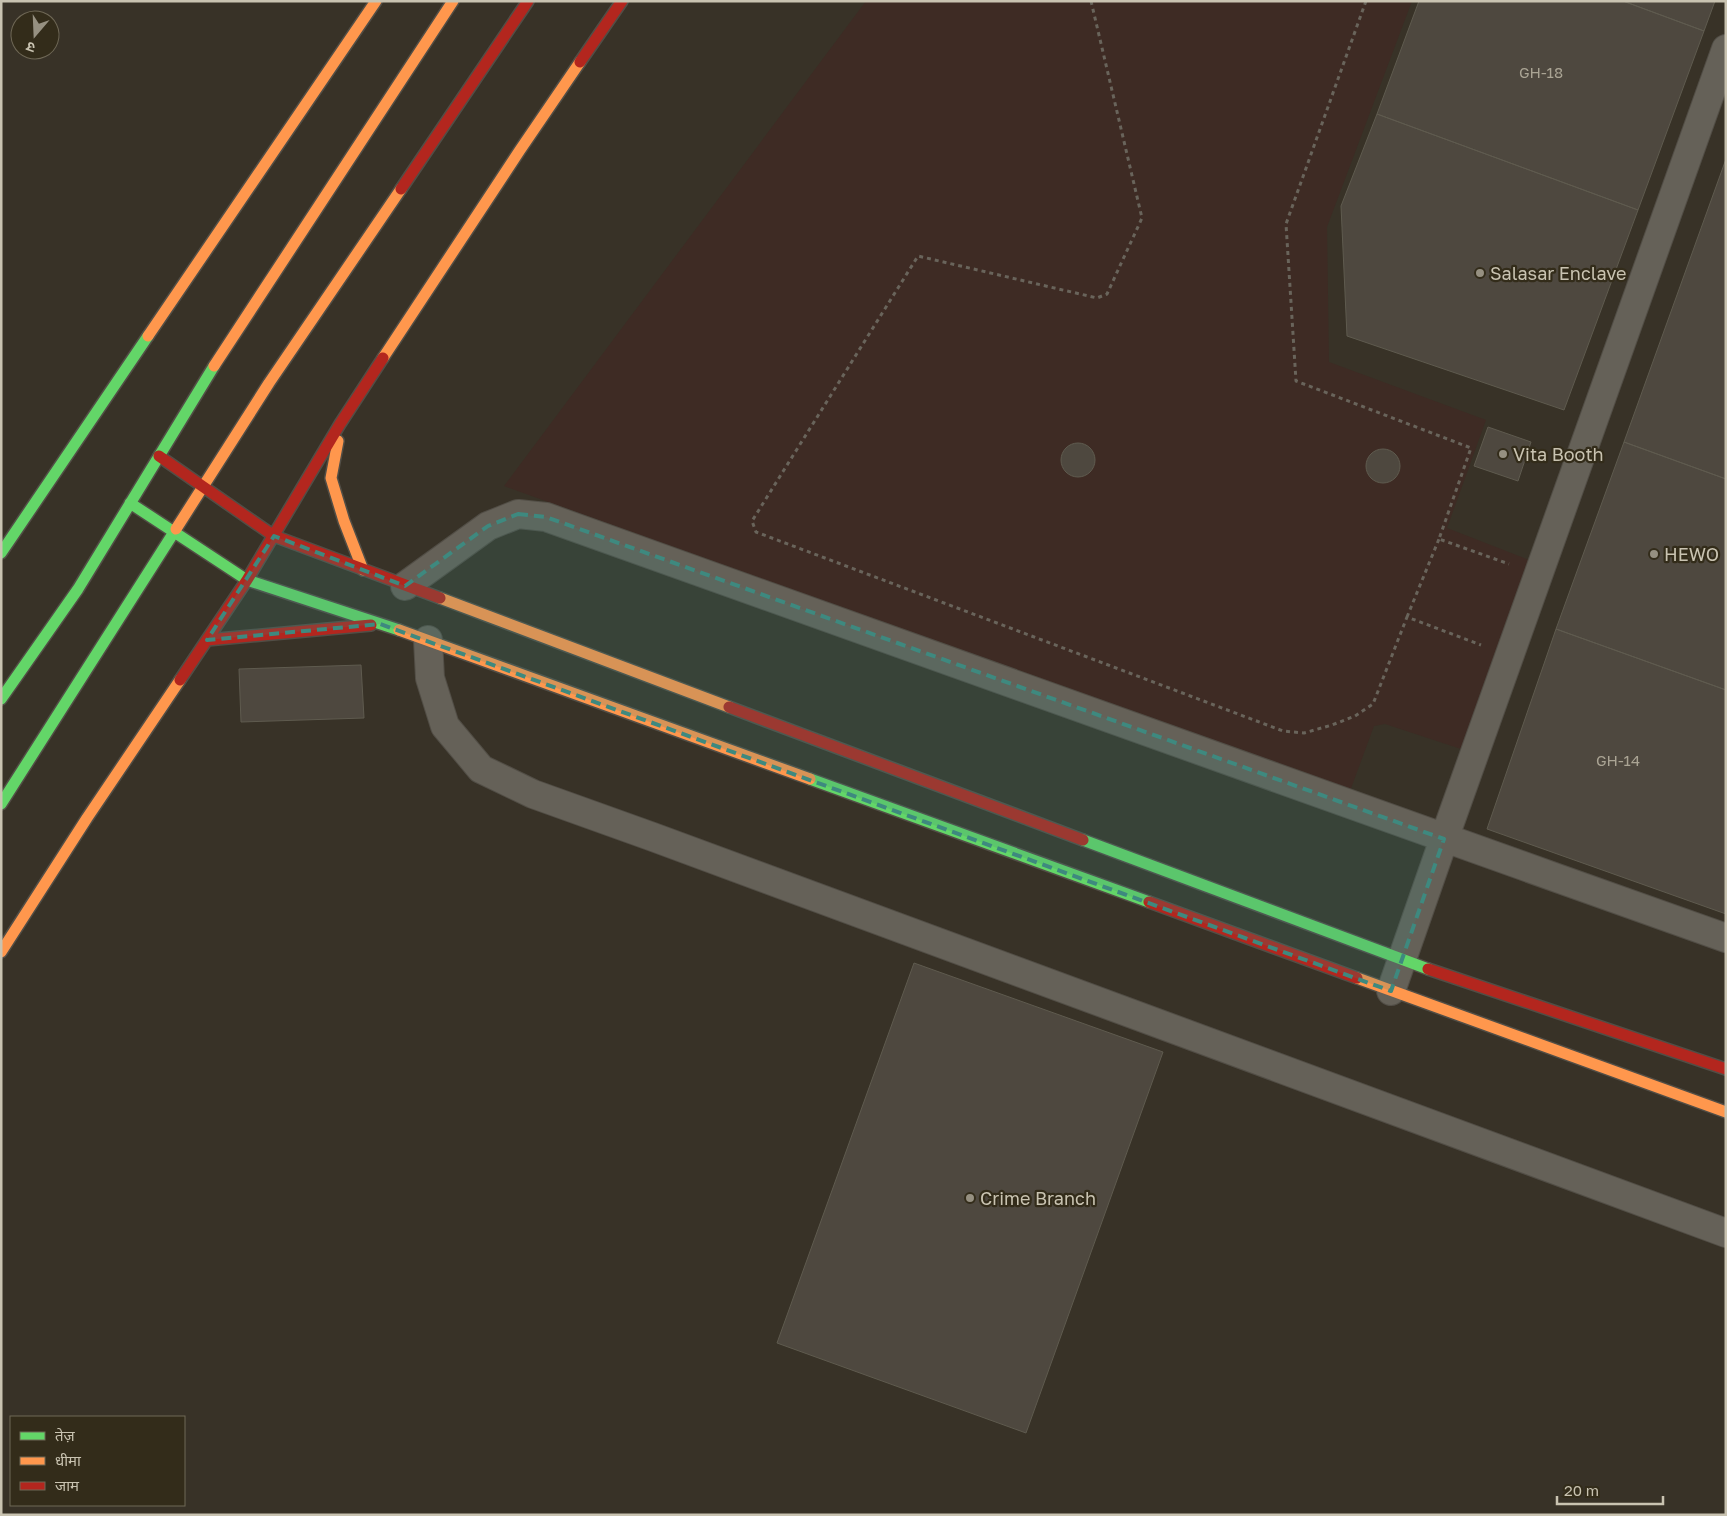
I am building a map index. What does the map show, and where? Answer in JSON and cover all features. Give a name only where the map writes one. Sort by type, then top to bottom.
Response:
[{"type":"main road","points":[[1,553],[376,1]]},
{"type":"main road","points":[[1,699],[78,589],[204,383],[453,1]]},
{"type":"main road","points":[[1,804],[268,383],[528,1]]},
{"type":"main road","points":[[1,952],[87,818],[247,580],[340,424],[520,150],[622,1]]},
{"type":"main road","points":[[340,424],[331,478],[344,521],[363,570]]},
{"type":"main road","points":[[159,456],[274,536],[1401,960],[1726,1069]]},
{"type":"main road","points":[[130,503],[247,580],[428,640],[1726,1112]]},
{"type":"main road","points":[[206,640],[380,624]]},
{"type":"street","points":[[1391,991],[1726,49]]},
{"type":"street","points":[[405,586],[488,526],[518,514],[546,516],[1444,839],[1726,938]]},
{"type":"street","points":[[428,640],[430,678],[445,726],[481,770],[533,794],[663,840],[1726,1232]]},
{"type":"path","points":[[1091,1],[1142,218],[1107,294],[1097,298],[918,256],[752,521],[756,532],[1283,731],[1304,733],[1355,716],[1374,704],[1439,538],[1471,448],[1296,381],[1286,224],[1366,1]]},
{"type":"path","points":[[1439,538],[1538,575]]},
{"type":"path","points":[[1408,617],[1509,656]]},
{"type":"highlighted area","points":[[518,514],[546,517],[1444,839],[1391,991],[380,624],[207,640],[274,536],[405,586],[488,526]]},
{"type":"shaded area","points":[[866,1],[1412,1],[1327,227],[1329,362],[1486,420],[1447,528],[1529,560],[1461,749],[1385,724],[1374,726],[1350,791],[504,486]]},
{"type":"building","points":[[1419,1],[1623,1],[1704,31],[1638,210],[1377,114]]},
{"type":"building","points":[[1623,1],[1715,1],[1704,31]]},
{"type":"building","name":"Salasar Enclave","points":[[1377,114],[1638,210],[1564,410],[1347,336],[1341,206]]},
{"type":"building","points":[[1726,159],[1726,479],[1624,442]]},
{"type":"building","name":"Vita Booth","points":[[1488,427],[1531,442],[1518,481],[1474,466]]},
{"type":"building","name":"HEWO","points":[[1624,442],[1726,479],[1726,690],[1556,629]]},
{"type":"building","points":[[1078,443],[1090,448],[1095,460],[1090,472],[1078,477],[1066,472],[1061,460],[1066,448]]},
{"type":"building","points":[[1383,449],[1395,454],[1400,466],[1395,478],[1383,483],[1371,478],[1366,466],[1371,454]]},
{"type":"building","points":[[1556,629],[1726,690],[1726,914],[1487,829]]},
{"type":"building","points":[[361,665],[364,718],[241,722],[239,669]]},
{"type":"building","name":"Crime Branch","points":[[914,963],[1163,1052],[1026,1433],[777,1343]]},
{"type":"traffic: fast","points":[[1,553],[148,336]]},
{"type":"traffic: fast","points":[[1,699],[78,589],[214,366]]},
{"type":"traffic: fast","points":[[130,503],[247,580],[399,630]]},
{"type":"traffic: fast","points":[[1,804],[176,529]]},
{"type":"traffic: fast","points":[[810,779],[1149,902]]},
{"type":"traffic: fast","points":[[1083,840],[1428,969]]},
{"type":"traffic: slow","points":[[148,336],[376,1]]},
{"type":"traffic: slow","points":[[214,366],[453,1]]},
{"type":"traffic: slow","points":[[383,358],[580,62]]},
{"type":"traffic: slow","points":[[176,529],[269,383],[401,189]]},
{"type":"traffic: slow","points":[[338,441],[331,478],[344,521],[363,570]]},
{"type":"traffic: slow","points":[[440,598],[729,707]]},
{"type":"traffic: slow","points":[[399,630],[810,779]]},
{"type":"traffic: slow","points":[[1,952],[87,818],[180,680]]},
{"type":"traffic: slow","points":[[1357,978],[1726,1112]]},
{"type":"traffic: jam","points":[[401,189],[528,1]]},
{"type":"traffic: jam","points":[[580,62],[622,1]]},
{"type":"traffic: jam","points":[[180,680],[247,580],[340,424],[383,358]]},
{"type":"traffic: jam","points":[[159,456],[274,536],[440,598]]},
{"type":"traffic: jam","points":[[207,640],[371,625]]},
{"type":"traffic: jam","points":[[729,707],[1083,840]]},
{"type":"traffic: jam","points":[[1149,902],[1357,978]]},
{"type":"traffic: jam","points":[[1428,969],[1726,1069]]},
{"type":"place","name":"Salasar Enclave","points":[[1480,273]]},
{"type":"place","name":"Vita Booth","points":[[1503,454]]},
{"type":"place","name":"HEWO","points":[[1654,554]]},
{"type":"place","name":"Crime Branch","points":[[970,1198]]}]
